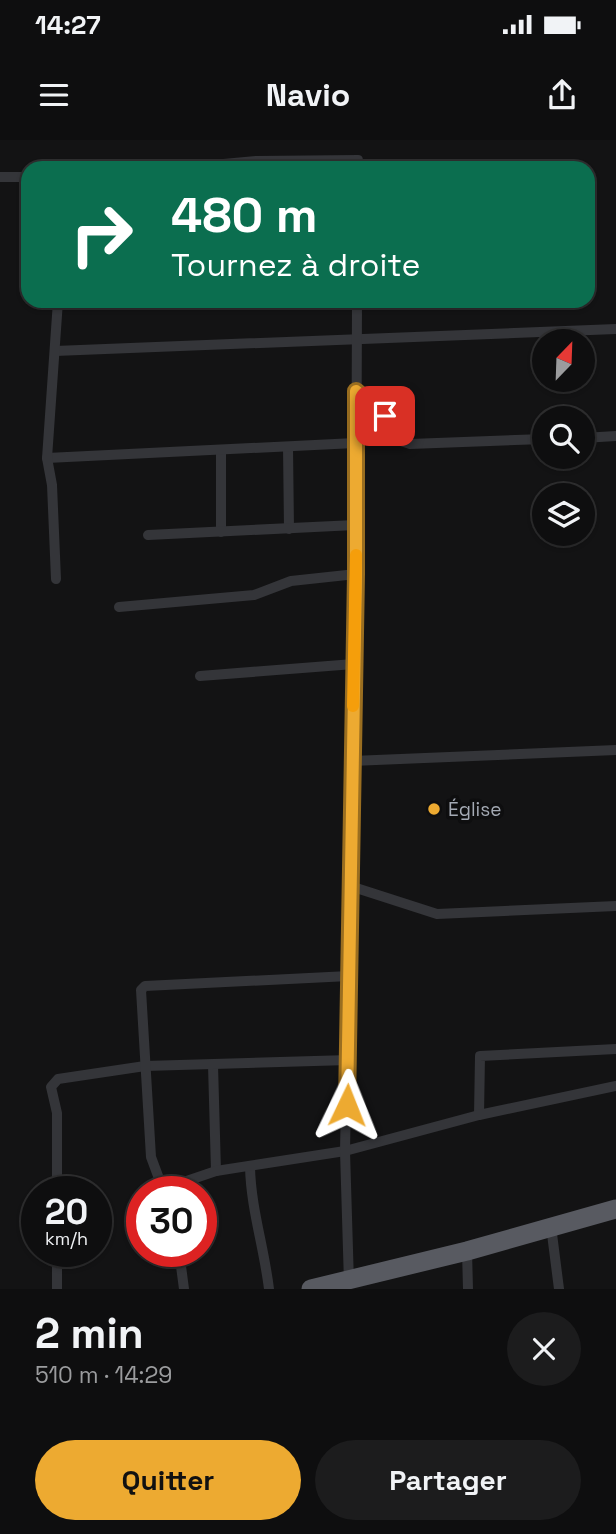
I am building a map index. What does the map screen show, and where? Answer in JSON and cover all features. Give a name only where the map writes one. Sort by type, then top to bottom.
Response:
[{"type":"highway","points":[[311,1289],[350,1283],[616,1209]]},
{"type":"street","points":[[288,161],[358,161]]},
{"type":"street","points":[[0,177],[21,177]]},
{"type":"street","points":[[56,579],[52,485],[47,458],[58,308]]},
{"type":"street","points":[[350,1283],[345,1150],[349,1060],[356,574],[356,308]]},
{"type":"street","points":[[55,351],[616,329]]},
{"type":"street","points":[[356,391],[385,416],[401,441],[410,444],[532,439]]},
{"type":"street","points":[[595,437],[616,436]]},
{"type":"street","points":[[47,458],[355,443]]},
{"type":"street","points":[[288,447],[289,529]]},
{"type":"street","points":[[221,450],[221,532]]},
{"type":"street","points":[[148,535],[355,525]]},
{"type":"street","points":[[119,607],[254,595],[291,581],[356,574]]},
{"type":"street","points":[[200,676],[354,664]]},
{"type":"street","points":[[352,761],[616,750]]},
{"type":"street","points":[[350,886],[437,914],[616,906]]},
{"type":"street","points":[[158,1176],[151,1157],[141,990],[145,986],[349,976]]},
{"type":"street","points":[[479,1115],[480,1056],[616,1049]]},
{"type":"street","points":[[57,1176],[57,1113],[52,1084],[63,1077],[145,1066],[349,1060]]},
{"type":"street","points":[[213,1065],[216,1171]]},
{"type":"street","points":[[203,1176],[216,1171],[345,1150],[479,1115],[616,1086]]},
{"type":"street","points":[[250,1167],[251,1205],[265,1256],[269,1289]]},
{"type":"street","points":[[551,1226],[559,1289]]},
{"type":"street","points":[[467,1251],[468,1289]]},
{"type":"street","points":[[57,1267],[57,1289]]},
{"type":"street","points":[[181,1267],[184,1289]]},
{"type":"slow traffic","points":[[353,706],[356,555]]},
{"type":"place","name":"Église","points":[[434,809]]},
{"type":"route","points":[[347,1105],[356,574],[356,391],[385,416]]}]
